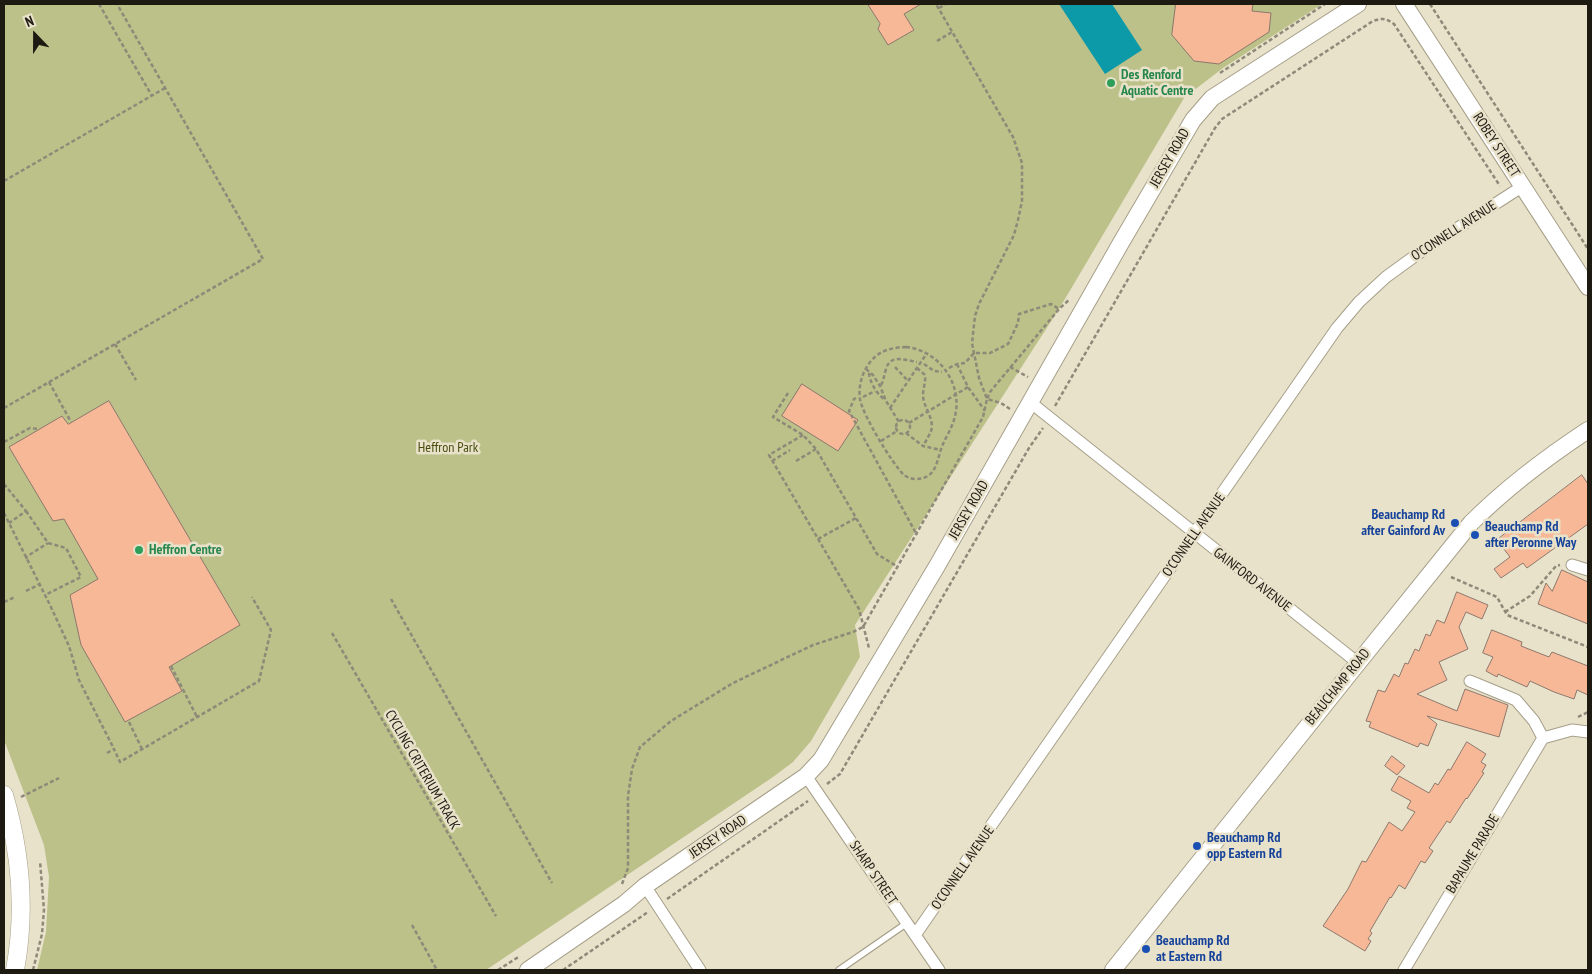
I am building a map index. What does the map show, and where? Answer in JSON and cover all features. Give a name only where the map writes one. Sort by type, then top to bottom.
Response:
[{"type":"main road","points":[[12,796],[10,815],[19,861],[21,891],[21,924],[15,970]]},
{"type":"street","name":"JERSEY ROAD","points":[[528,970],[806,776],[821,760],[936,566],[1126,232],[1193,120],[1212,98],[1358,4]]},
{"type":"street","name":"ROBEY STREET","points":[[1404,4],[1588,287]]},
{"type":"street","name":"O'CONNELL AVENUE","points":[[915,935],[1332,336],[1360,302],[1386,277],[1419,253],[1523,186]]},
{"type":"street","name":"GAINFORD AVENUE","points":[[1030,402],[1358,663]]},
{"type":"street","name":"BEAUCHAMP ROAD","points":[[1113,970],[1472,523],[1488,506],[1564,445],[1588,430]]},
{"type":"street","points":[[1572,565],[1588,570]]},
{"type":"street","points":[[1470,680],[1516,700],[1534,721],[1543,738],[1572,730],[1588,732]]},
{"type":"street","name":"BAPAUME PARADE","points":[[1404,970],[1543,738]]},
{"type":"street","name":"SHARP STREET","points":[[806,776],[939,970]]},
{"type":"street","points":[[646,886],[700,970]]},
{"type":"lane","points":[[839,970],[907,923]]},
{"type":"path","points":[[99,4],[152,96]]},
{"type":"path","points":[[4,408],[263,259],[117,4]]},
{"type":"path","points":[[628,883],[620,888],[628,868],[628,796],[632,769],[640,747],[671,721],[733,683],[813,645],[863,627],[980,424],[985,411],[986,399],[974,353],[973,329],[979,304],[1014,235],[1022,201],[1022,163],[1013,137],[936,4]]},
{"type":"path","points":[[938,8],[946,4]]},
{"type":"path","points":[[1430,4],[1588,249]]},
{"type":"path","points":[[1373,20],[1387,19],[1394,24],[1506,196]]},
{"type":"path","points":[[937,41],[952,32]]},
{"type":"path","points":[[4,181],[166,88]]},
{"type":"path","points":[[949,368],[965,363],[974,353],[990,353],[1008,344],[1018,324],[1019,314],[1051,304],[1059,309]]},
{"type":"path","points":[[115,344],[136,380]]},
{"type":"path","points":[[906,347],[915,348],[927,353],[946,370],[956,394],[955,416],[936,467],[926,476],[914,479],[904,474],[898,468],[881,441],[862,407],[860,386],[866,369],[879,354],[887,350],[906,347]]},
{"type":"path","points":[[890,408],[927,353]]},
{"type":"path","points":[[881,385],[886,378],[887,364],[891,361],[902,358],[917,362]]},
{"type":"path","points":[[924,364],[934,371],[942,372]]},
{"type":"path","points":[[957,364],[968,387],[985,411]]},
{"type":"path","points":[[895,367],[908,381]]},
{"type":"path","points":[[917,368],[925,375],[926,382],[923,401],[931,421],[931,431],[923,446]]},
{"type":"path","points":[[866,369],[873,375],[880,386],[898,422],[897,431]]},
{"type":"path","points":[[869,373],[874,387],[881,398],[886,401]]},
{"type":"path","points":[[49,382],[71,422]]},
{"type":"path","points":[[909,424],[968,387]]},
{"type":"path","points":[[863,397],[875,391]]},
{"type":"path","points":[[788,392],[773,417],[803,435],[816,449],[877,554],[898,567]]},
{"type":"path","points":[[856,398],[849,411],[917,535]]},
{"type":"path","points":[[986,399],[1001,403],[1021,418]]},
{"type":"path","points":[[898,422],[903,420],[909,424]]},
{"type":"path","points":[[897,431],[900,434],[906,433],[910,428],[909,424]]},
{"type":"path","points":[[4,442],[30,428],[38,429]]},
{"type":"path","points":[[881,441],[897,431]]},
{"type":"path","points":[[906,433],[923,446],[941,450]]},
{"type":"path","points":[[803,435],[769,455],[859,609],[870,647],[869,652]]},
{"type":"path","points":[[796,461],[816,449]]},
{"type":"path","points":[[772,461],[790,450]]},
{"type":"path","points":[[4,484],[48,543],[66,548],[81,577],[46,596]]},
{"type":"path","points":[[9,522],[26,511]]},
{"type":"path","points":[[4,513],[46,596],[69,646],[79,680],[120,762],[259,681],[271,630],[252,597]]},
{"type":"path","points":[[818,539],[856,518]]},
{"type":"path","points":[[26,558],[48,543]]},
{"type":"path","points":[[1506,612],[1530,596],[1556,566],[1572,565]]},
{"type":"path","points":[[1451,577],[1497,597],[1508,615],[1588,647]]},
{"type":"path","points":[[26,591],[40,584]]},
{"type":"path","points":[[4,602],[15,597]]},
{"type":"path","points":[[391,599],[552,883]]},
{"type":"path","name":"CYCLING CRITERIUM TRACK","points":[[332,633],[496,916]]},
{"type":"path","points":[[171,666],[198,716]]},
{"type":"path","points":[[128,722],[142,749]]},
{"type":"path","points":[[107,753],[114,749]]},
{"type":"path","points":[[12,796],[59,778]]},
{"type":"path","points":[[33,970],[42,934],[44,910],[40,861]]},
{"type":"path","points":[[412,925],[437,970]]},
{"type":"path","points":[[498,970],[522,954]]},
{"type":"green space","name":"Heffron Park","points":[[4,4],[1322,4],[1223,68],[1184,98],[1059,309],[855,625],[860,657],[811,741],[793,762],[486,970],[37,970],[46,932],[49,877],[44,845],[4,740]]},
{"type":"water","points":[[1059,4],[1112,4],[1142,50],[1105,74]]},
{"type":"building","points":[[868,4],[921,4],[904,14],[914,30],[888,45],[878,29],[880,24]]},
{"type":"building","points":[[1176,4],[1253,4],[1252,11],[1271,13],[1269,32],[1219,64],[1194,61],[1172,35]]},
{"type":"building","points":[[802,384],[858,420],[838,451],[782,416]]},
{"type":"building","name":"Heffron Centre","points":[[109,401],[240,625],[169,667],[182,691],[125,722],[81,645],[70,595],[98,579],[64,519],[53,521],[9,447],[62,416],[68,424]]},
{"type":"building","points":[[1582,475],[1588,484],[1588,524],[1527,568],[1523,563],[1501,578],[1494,569],[1510,557],[1497,540]]},
{"type":"building","points":[[1562,570],[1588,582],[1588,624],[1538,604],[1546,583],[1552,591]]},
{"type":"building","points":[[1457,592],[1488,605],[1482,619],[1466,612],[1459,627],[1468,649],[1439,662],[1447,680],[1417,694],[1457,711],[1465,689],[1508,705],[1499,737],[1427,716],[1437,724],[1428,746],[1420,743],[1418,747],[1369,727],[1371,722],[1366,721],[1378,690],[1385,692],[1394,674],[1399,677],[1405,663],[1408,664],[1415,649],[1419,651],[1426,634],[1430,636],[1437,620],[1444,623]]},
{"type":"building","points":[[1492,630],[1522,642],[1521,646],[1549,657],[1552,652],[1588,666],[1588,695],[1577,690],[1574,699],[1530,681],[1527,687],[1498,674],[1497,677],[1486,671],[1493,657],[1483,653]]},
{"type":"building","points":[[1467,742],[1486,754],[1481,762],[1486,765],[1482,772],[1484,773],[1450,823],[1447,821],[1429,848],[1433,851],[1425,863],[1421,861],[1405,889],[1399,885],[1390,897],[1370,931],[1372,933],[1368,939],[1371,941],[1365,951],[1323,926],[1348,889],[1362,861],[1366,862],[1389,822],[1402,831],[1415,812],[1407,808],[1411,801],[1391,790],[1399,776],[1429,793],[1435,783],[1438,785],[1448,769],[1450,770]]},
{"type":"building","points":[[1392,756],[1405,766],[1397,775],[1385,766]]},
{"type":"place","name":"Des Renford Aquatic Centre","points":[[1111,83]]},
{"type":"place","name":"Beauchamp Rd after Gainford Av","points":[[1455,523]]},
{"type":"place","name":"Beauchamp Rd after Peronne Way","points":[[1475,535]]},
{"type":"place","name":"Heffron Centre","points":[[139,550]]},
{"type":"place","name":"Beauchamp Rd opp Eastern Rd","points":[[1197,846]]},
{"type":"place","name":"Beauchamp Rd at Eastern Rd","points":[[1146,949]]}]
